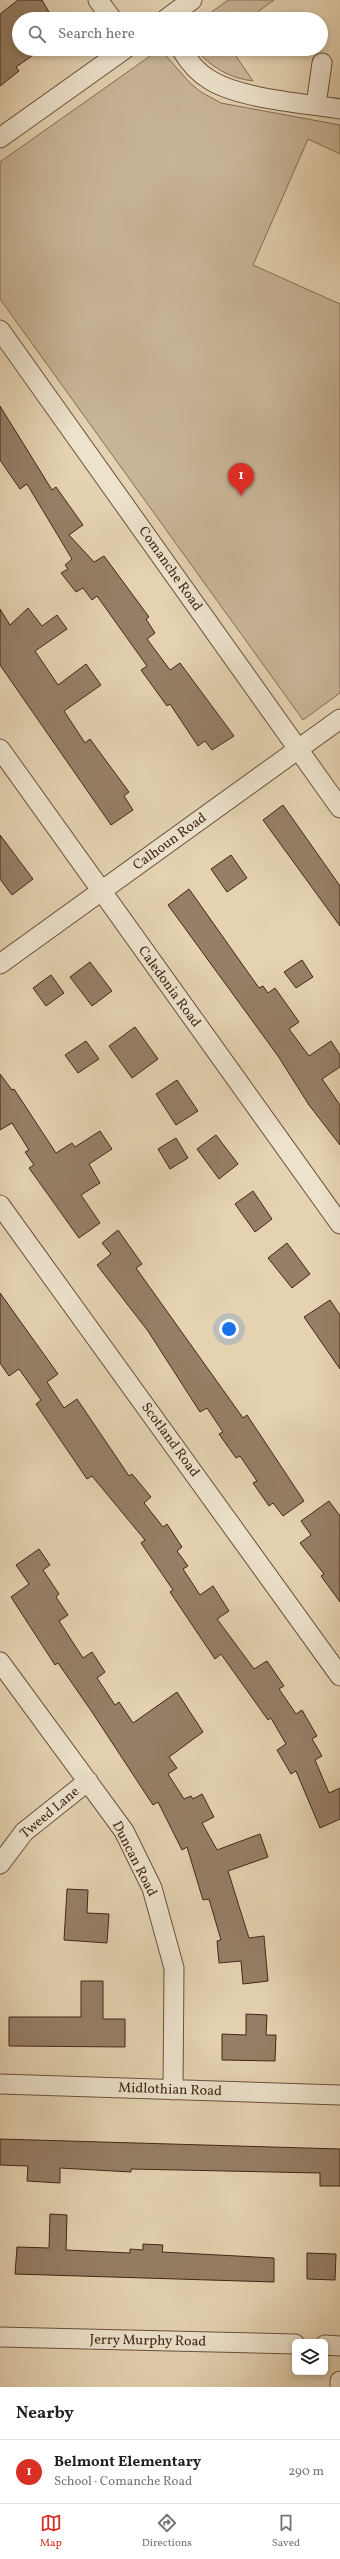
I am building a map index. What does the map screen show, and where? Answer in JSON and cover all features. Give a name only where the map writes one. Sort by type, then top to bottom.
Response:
[{"type":"street","points":[[98,0],[107,12]]},
{"type":"street","points":[[176,12],[192,0]]},
{"type":"street","points":[[0,138],[115,56]]},
{"type":"street","points":[[187,56],[198,70],[220,86],[243,92],[340,109]]},
{"type":"street","points":[[316,105],[322,63]]},
{"type":"street","name":"Comanche Road","points":[[0,330],[340,808]]},
{"type":"street","name":"Calhoun Road","points":[[0,964],[340,720]]},
{"type":"street","name":"Caledonia Road","points":[[0,749],[340,1224]]},
{"type":"street","name":"Scotland Road","points":[[0,1205],[340,1676]]},
{"type":"street","name":"Duncan Road","points":[[0,1662],[124,1831],[152,1888],[174,1968],[173,2090]]},
{"type":"street","name":"Tweed Lane","points":[[0,1864],[24,1832],[88,1781]]},
{"type":"street","name":"Midlothian Road","points":[[0,2084],[340,2095]]},
{"type":"street","name":"Jerry Murphy Road","points":[[0,2337],[292,2344]]},
{"type":"street","points":[[328,2345],[340,2346]]},
{"type":"street","points":[[340,2381],[340,2387]]},
{"type":"shaded area","points":[[228,0],[274,0],[258,12],[212,12]]},
{"type":"shaded area","points":[[150,56],[166,56],[190,83],[201,92],[221,103],[340,125],[340,154],[308,139],[253,265],[340,304],[340,693],[303,720],[0,299],[0,162]]},
{"type":"shaded area","points":[[202,56],[236,56],[253,81],[244,80],[221,71]]},
{"type":"building","points":[[18,0],[42,0],[49,12],[12,12],[12,56],[32,56],[16,67],[19,71],[0,86],[0,14]]},
{"type":"building","points":[[0,406],[52,490],[56,487],[83,525],[69,535],[94,562],[104,556],[149,617],[146,619],[155,633],[147,639],[170,670],[180,663],[234,736],[212,750],[205,741],[198,746],[170,704],[167,706],[141,670],[147,666],[97,596],[92,600],[83,588],[76,592],[61,573],[68,569],[65,565],[72,559],[27,484],[20,489],[0,460]]},
{"type":"building","points":[[28,608],[42,626],[57,615],[67,629],[35,651],[58,685],[86,664],[101,685],[64,711],[85,743],[90,739],[129,792],[124,796],[133,810],[111,825],[0,665],[0,609],[10,625]]},
{"type":"building","points":[[283,805],[340,886],[340,926],[263,820]]},
{"type":"building","points":[[0,835],[33,879],[12,895],[0,879]]},
{"type":"building","points":[[231,855],[247,878],[227,892],[211,869]]},
{"type":"building","points":[[189,889],[259,988],[263,986],[268,993],[275,988],[299,1022],[289,1029],[309,1056],[331,1041],[340,1055],[340,1067],[322,1079],[340,1105],[340,1145],[309,1105],[278,1056],[168,905]]},
{"type":"building","points":[[302,960],[313,977],[296,988],[284,972]]},
{"type":"building","points":[[90,962],[112,991],[92,1006],[70,977]]},
{"type":"building","points":[[51,975],[64,993],[46,1006],[33,988]]},
{"type":"building","points":[[135,1027],[158,1059],[132,1078],[109,1046]]},
{"type":"building","points":[[86,1041],[99,1059],[78,1073],[65,1055]]},
{"type":"building","points":[[0,1074],[12,1090],[14,1089],[56,1153],[72,1143],[75,1147],[100,1131],[112,1149],[89,1164],[100,1183],[81,1195],[100,1223],[79,1238],[29,1168],[34,1165],[25,1152],[29,1150],[12,1123],[0,1130]]},
{"type":"building","points":[[177,1080],[198,1111],[176,1125],[156,1094]]},
{"type":"building","points":[[216,1135],[238,1164],[219,1179],[197,1149]]},
{"type":"building","points":[[176,1138],[188,1158],[170,1169],[158,1149]]},
{"type":"building","points":[[253,1191],[272,1219],[255,1232],[235,1204]]},
{"type":"building","points":[[118,1230],[142,1264],[136,1268],[243,1418],[247,1415],[304,1501],[283,1516],[273,1503],[269,1506],[253,1483],[257,1481],[240,1456],[236,1458],[219,1434],[223,1432],[207,1408],[200,1412],[148,1331],[97,1265],[111,1254],[102,1243]]},
{"type":"building","points":[[287,1243],[310,1274],[292,1288],[268,1258]]},
{"type":"building","points":[[0,1293],[58,1374],[47,1382],[64,1408],[77,1399],[129,1476],[132,1474],[151,1497],[144,1503],[163,1527],[167,1524],[182,1547],[177,1551],[188,1566],[183,1569],[200,1595],[213,1586],[229,1611],[217,1619],[254,1669],[267,1661],[284,1686],[279,1689],[296,1714],[302,1710],[317,1736],[312,1739],[322,1756],[315,1760],[329,1793],[340,1788],[340,1819],[320,1828],[296,1771],[291,1774],[277,1750],[286,1744],[271,1718],[268,1720],[221,1654],[215,1659],[170,1592],[173,1590],[141,1543],[145,1540],[92,1476],[87,1479],[36,1404],[41,1400],[19,1369],[9,1376],[0,1363]]},
{"type":"building","points":[[330,1300],[340,1315],[340,1369],[304,1317]]},
{"type":"building","points":[[329,1501],[340,1516],[340,1602],[321,1576],[324,1574],[300,1543],[311,1535],[301,1521]]},
{"type":"building","points":[[39,1549],[50,1565],[43,1570],[59,1594],[56,1597],[68,1615],[59,1621],[83,1658],[92,1652],[105,1672],[97,1678],[115,1705],[119,1702],[133,1723],[177,1692],[203,1732],[169,1757],[177,1768],[168,1774],[184,1799],[191,1796],[193,1799],[202,1794],[214,1817],[202,1823],[217,1850],[260,1834],[268,1857],[228,1871],[249,1938],[264,1936],[268,1981],[243,1984],[241,1961],[219,1963],[217,1941],[221,1940],[209,1899],[203,1900],[187,1847],[182,1850],[158,1802],[153,1805],[90,1709],[58,1663],[55,1665],[11,1597],[29,1584],[16,1565]]},
{"type":"building","points":[[67,1889],[88,1890],[87,1913],[109,1914],[107,1943],[64,1940]]},
{"type":"building","points":[[81,1981],[103,1981],[103,2019],[125,2019],[125,2047],[9,2046],[9,2017],[81,2017]]},
{"type":"building","points":[[246,2014],[267,2015],[266,2035],[276,2035],[275,2061],[222,2060],[222,2034],[246,2035]]},
{"type":"building","points":[[0,2139],[340,2149],[340,2186],[320,2186],[320,2173],[131,2169],[131,2172],[60,2168],[60,2183],[27,2181],[28,2166],[0,2165]]},
{"type":"building","points":[[50,2214],[67,2215],[66,2250],[130,2253],[130,2249],[143,2250],[143,2244],[163,2245],[162,2252],[274,2258],[274,2282],[15,2274],[17,2247],[49,2248]]},
{"type":"building","points":[[307,2253],[336,2254],[335,2280],[307,2279]]},
{"type":"place","name":"Belmont Elementary","points":[[241,496]]}]
